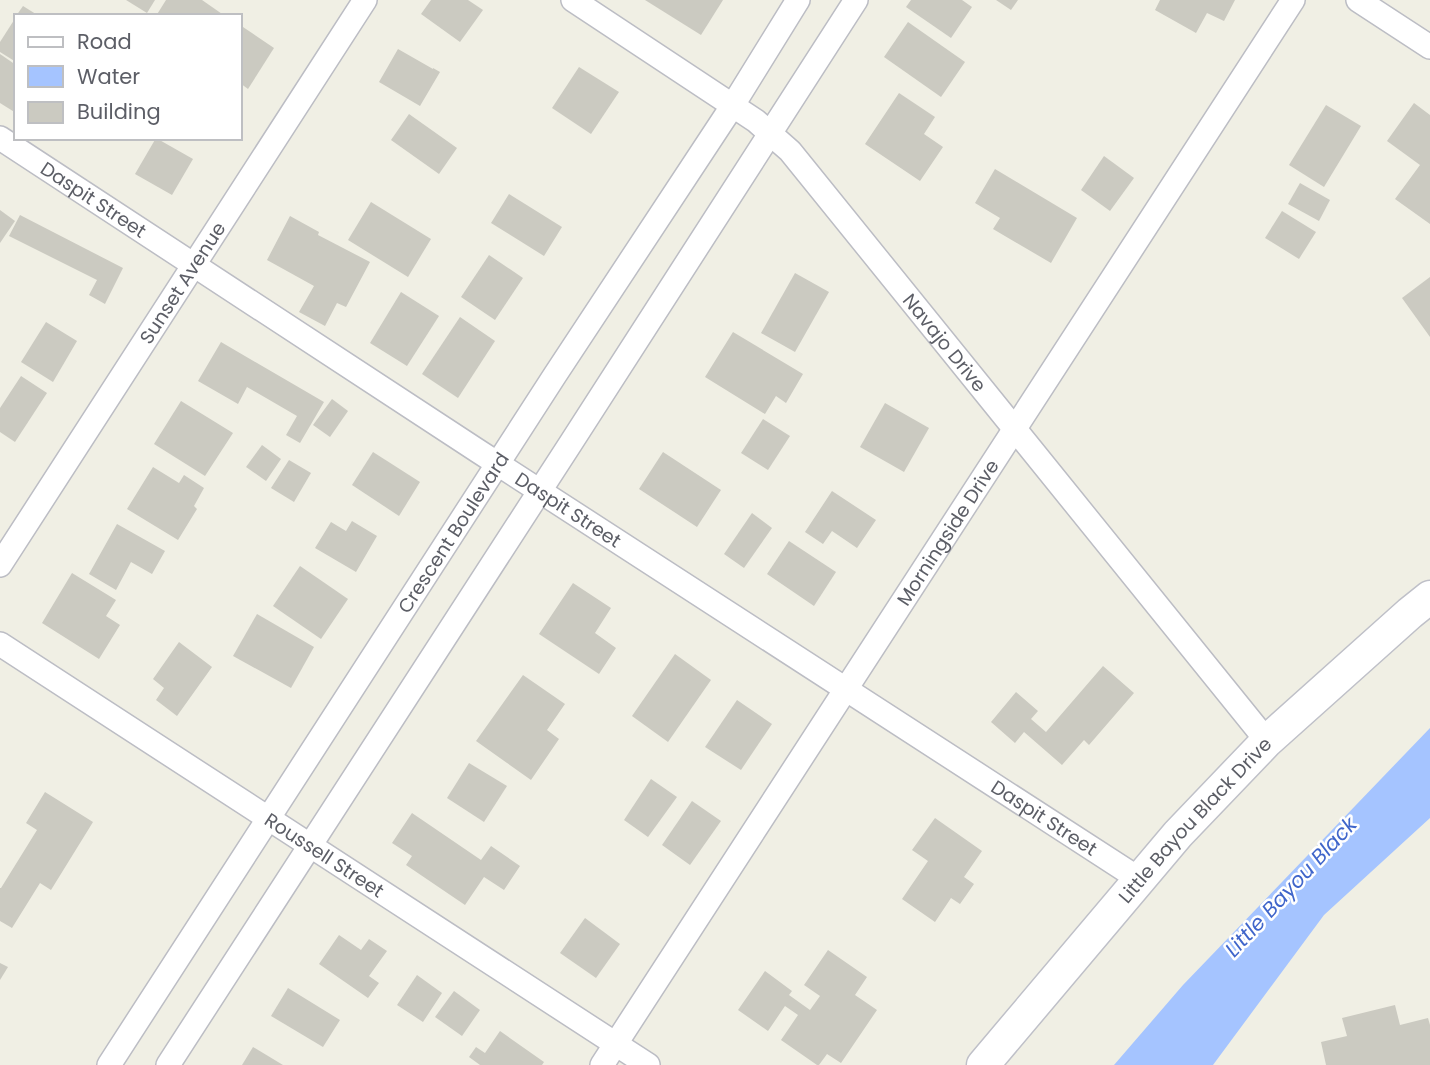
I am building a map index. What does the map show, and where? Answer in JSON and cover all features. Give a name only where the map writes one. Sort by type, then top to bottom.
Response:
[{"type":"main road","name":"Little Bayou Black Drive","points":[[983,1065],[1178,834],[1266,741],[1430,597]]},
{"type":"street","name":"Sunset Avenue","points":[[0,565],[365,0]]},
{"type":"street","name":"Navajo Drive","points":[[573,0],[756,121],[790,151],[1266,741]]},
{"type":"street","name":"Crescent Boulevard","points":[[109,1065],[733,105],[798,0]]},
{"type":"street","points":[[168,1065],[856,0]]},
{"type":"street","name":"Morningside Drive","points":[[602,1065],[1293,0]]},
{"type":"street","points":[[1358,0],[1430,47]]},
{"type":"street","name":"Daspit Street","points":[[0,138],[1139,879]]},
{"type":"street","name":"Roussell Street","points":[[0,644],[648,1065]]},
{"type":"water","name":"Little Bayou Black","points":[[1430,728],[1430,818],[1324,915],[1213,1065],[1114,1065],[1183,985]]},
{"type":"building","points":[[126,0],[155,0],[147,13]]},
{"type":"building","points":[[166,0],[202,0],[222,14],[157,14]]},
{"type":"building","points":[[431,0],[468,0],[483,10],[460,42],[421,14]]},
{"type":"building","points":[[645,0],[723,0],[701,35]]},
{"type":"building","points":[[911,0],[962,0],[972,7],[951,38],[906,7]]},
{"type":"building","points":[[996,0],[1018,0],[1011,10]]},
{"type":"building","points":[[1160,0],[1235,0],[1224,21],[1207,13],[1196,33],[1155,10]]},
{"type":"building","points":[[23,6],[36,14],[17,14]]},
{"type":"building","points":[[14,20],[14,61],[0,52],[0,42]]},
{"type":"building","points":[[908,22],[965,62],[941,97],[884,57]]},
{"type":"building","points":[[242,26],[274,48],[248,89],[242,84]]},
{"type":"building","points":[[398,49],[440,72],[420,106],[379,82]]},
{"type":"building","points":[[0,54],[14,64],[14,112],[0,103]]},
{"type":"building","points":[[579,67],[619,92],[591,134],[552,108]]},
{"type":"building","points":[[899,93],[935,117],[924,134],[943,147],[920,181],[865,144]]},
{"type":"building","points":[[1414,103],[1430,115],[1430,224],[1395,199],[1420,165],[1387,141]]},
{"type":"building","points":[[1326,105],[1361,126],[1324,187],[1289,165]]},
{"type":"building","points":[[409,114],[457,148],[439,174],[391,140]]},
{"type":"building","points":[[155,140],[193,159],[172,195],[135,174]]},
{"type":"building","points":[[1104,156],[1134,178],[1110,211],[1081,190]]},
{"type":"building","points":[[995,169],[1077,218],[1051,263],[993,229],[1000,218],[975,203]]},
{"type":"building","points":[[1300,183],[1330,200],[1319,221],[1288,204]]},
{"type":"building","points":[[509,194],[562,227],[544,256],[491,223]]},
{"type":"building","points":[[371,202],[431,239],[408,277],[348,240]]},
{"type":"building","points":[[0,210],[15,221],[0,243]]},
{"type":"building","points":[[1282,211],[1316,232],[1299,259],[1265,238]]},
{"type":"building","points":[[20,215],[123,268],[105,304],[89,295],[97,280],[9,236]]},
{"type":"building","points":[[290,216],[319,232],[318,235],[370,262],[346,307],[337,303],[325,326],[299,312],[314,286],[267,260]]},
{"type":"building","points":[[489,255],[523,278],[495,320],[461,297]]},
{"type":"building","points":[[795,273],[829,292],[795,352],[761,333]]},
{"type":"building","points":[[1430,277],[1430,337],[1402,298]]},
{"type":"building","points":[[401,292],[439,316],[407,366],[370,343]]},
{"type":"building","points":[[460,317],[495,341],[458,398],[422,374]]},
{"type":"building","points":[[46,322],[77,341],[53,382],[21,362]]},
{"type":"building","points":[[733,332],[803,374],[786,403],[776,396],[765,414],[705,377]]},
{"type":"building","points":[[221,342],[324,402],[300,443],[286,435],[297,416],[247,387],[238,404],[198,381]]},
{"type":"building","points":[[21,376],[47,393],[15,442],[0,432],[0,408]]},
{"type":"building","points":[[332,399],[348,411],[330,437],[313,425]]},
{"type":"building","points":[[181,401],[233,433],[205,476],[154,444]]},
{"type":"building","points":[[885,403],[929,428],[904,472],[860,447]]},
{"type":"building","points":[[763,419],[790,436],[768,470],[741,453]]},
{"type":"building","points":[[262,445],[281,459],[266,481],[246,467]]},
{"type":"building","points":[[373,452],[420,482],[399,516],[352,485]]},
{"type":"building","points":[[663,452],[721,490],[697,527],[639,489]]},
{"type":"building","points":[[289,460],[311,473],[294,502],[271,488]]},
{"type":"building","points":[[153,467],[179,483],[184,475],[204,488],[194,506],[197,509],[178,540],[127,509]]},
{"type":"building","points":[[832,491],[876,520],[857,548],[832,531],[823,544],[805,532]]},
{"type":"building","points":[[752,513],[772,528],[744,568],[724,554]]},
{"type":"building","points":[[352,521],[377,536],[356,572],[315,548],[331,522],[346,531]]},
{"type":"building","points":[[117,524],[165,551],[152,574],[131,562],[116,590],[89,574]]},
{"type":"building","points":[[789,541],[836,572],[814,606],[767,574]]},
{"type":"building","points":[[300,566],[348,599],[321,639],[273,606]]},
{"type":"building","points":[[72,573],[116,600],[106,616],[120,625],[99,659],[42,623]]},
{"type":"building","points":[[573,583],[611,608],[595,633],[616,648],[599,674],[539,634]]},
{"type":"building","points":[[257,614],[314,647],[291,688],[233,656]]},
{"type":"building","points":[[179,642],[212,667],[177,716],[156,700],[164,688],[153,679]]},
{"type":"building","points":[[675,654],[711,680],[668,742],[632,716]]},
{"type":"building","points":[[1103,666],[1134,693],[1089,745],[1084,740],[1062,765],[1024,732],[1015,743],[991,722],[1016,692],[1038,711],[1031,719],[1046,732]]},
{"type":"building","points":[[523,675],[565,704],[547,730],[559,739],[531,780],[476,741]]},
{"type":"building","points":[[737,700],[772,724],[741,770],[705,747]]},
{"type":"building","points":[[469,763],[507,786],[484,822],[447,798]]},
{"type":"building","points":[[651,779],[677,797],[648,837],[624,820]]},
{"type":"building","points":[[45,792],[93,822],[51,890],[40,883],[12,928],[0,921],[0,888],[37,830],[26,823]]},
{"type":"building","points":[[692,801],[721,821],[690,865],[662,845]]},
{"type":"building","points":[[412,813],[481,860],[491,846],[520,866],[504,890],[484,877],[465,905],[406,865],[412,856],[392,843]]},
{"type":"building","points":[[935,818],[982,851],[964,877],[974,884],[960,904],[951,898],[935,922],[902,899],[928,861],[912,850]]},
{"type":"building","points":[[585,918],[620,944],[596,978],[560,953]]},
{"type":"building","points":[[339,935],[361,950],[369,939],[387,951],[369,976],[379,983],[368,998],[319,964]]},
{"type":"building","points":[[828,950],[867,977],[855,995],[877,1010],[841,1063],[827,1054],[817,1065],[781,1040],[798,1015],[785,1006],[768,1031],[738,1010],[765,971],[792,991],[789,995],[810,1010],[820,996],[804,985]]},
{"type":"building","points":[[0,963],[8,967],[0,980]]},
{"type":"building","points":[[417,975],[442,993],[423,1022],[397,1005]]},
{"type":"building","points":[[288,988],[340,1020],[323,1047],[271,1016]]},
{"type":"building","points":[[454,991],[480,1010],[462,1036],[435,1017]]},
{"type":"building","points":[[1395,1005],[1400,1025],[1428,1018],[1430,1065],[1326,1065],[1321,1042],[1347,1036],[1342,1018]]},
{"type":"building","points":[[500,1031],[544,1062],[542,1065],[480,1065],[469,1057],[476,1047],[485,1053]]},
{"type":"building","points":[[253,1047],[283,1065],[242,1065]]}]
